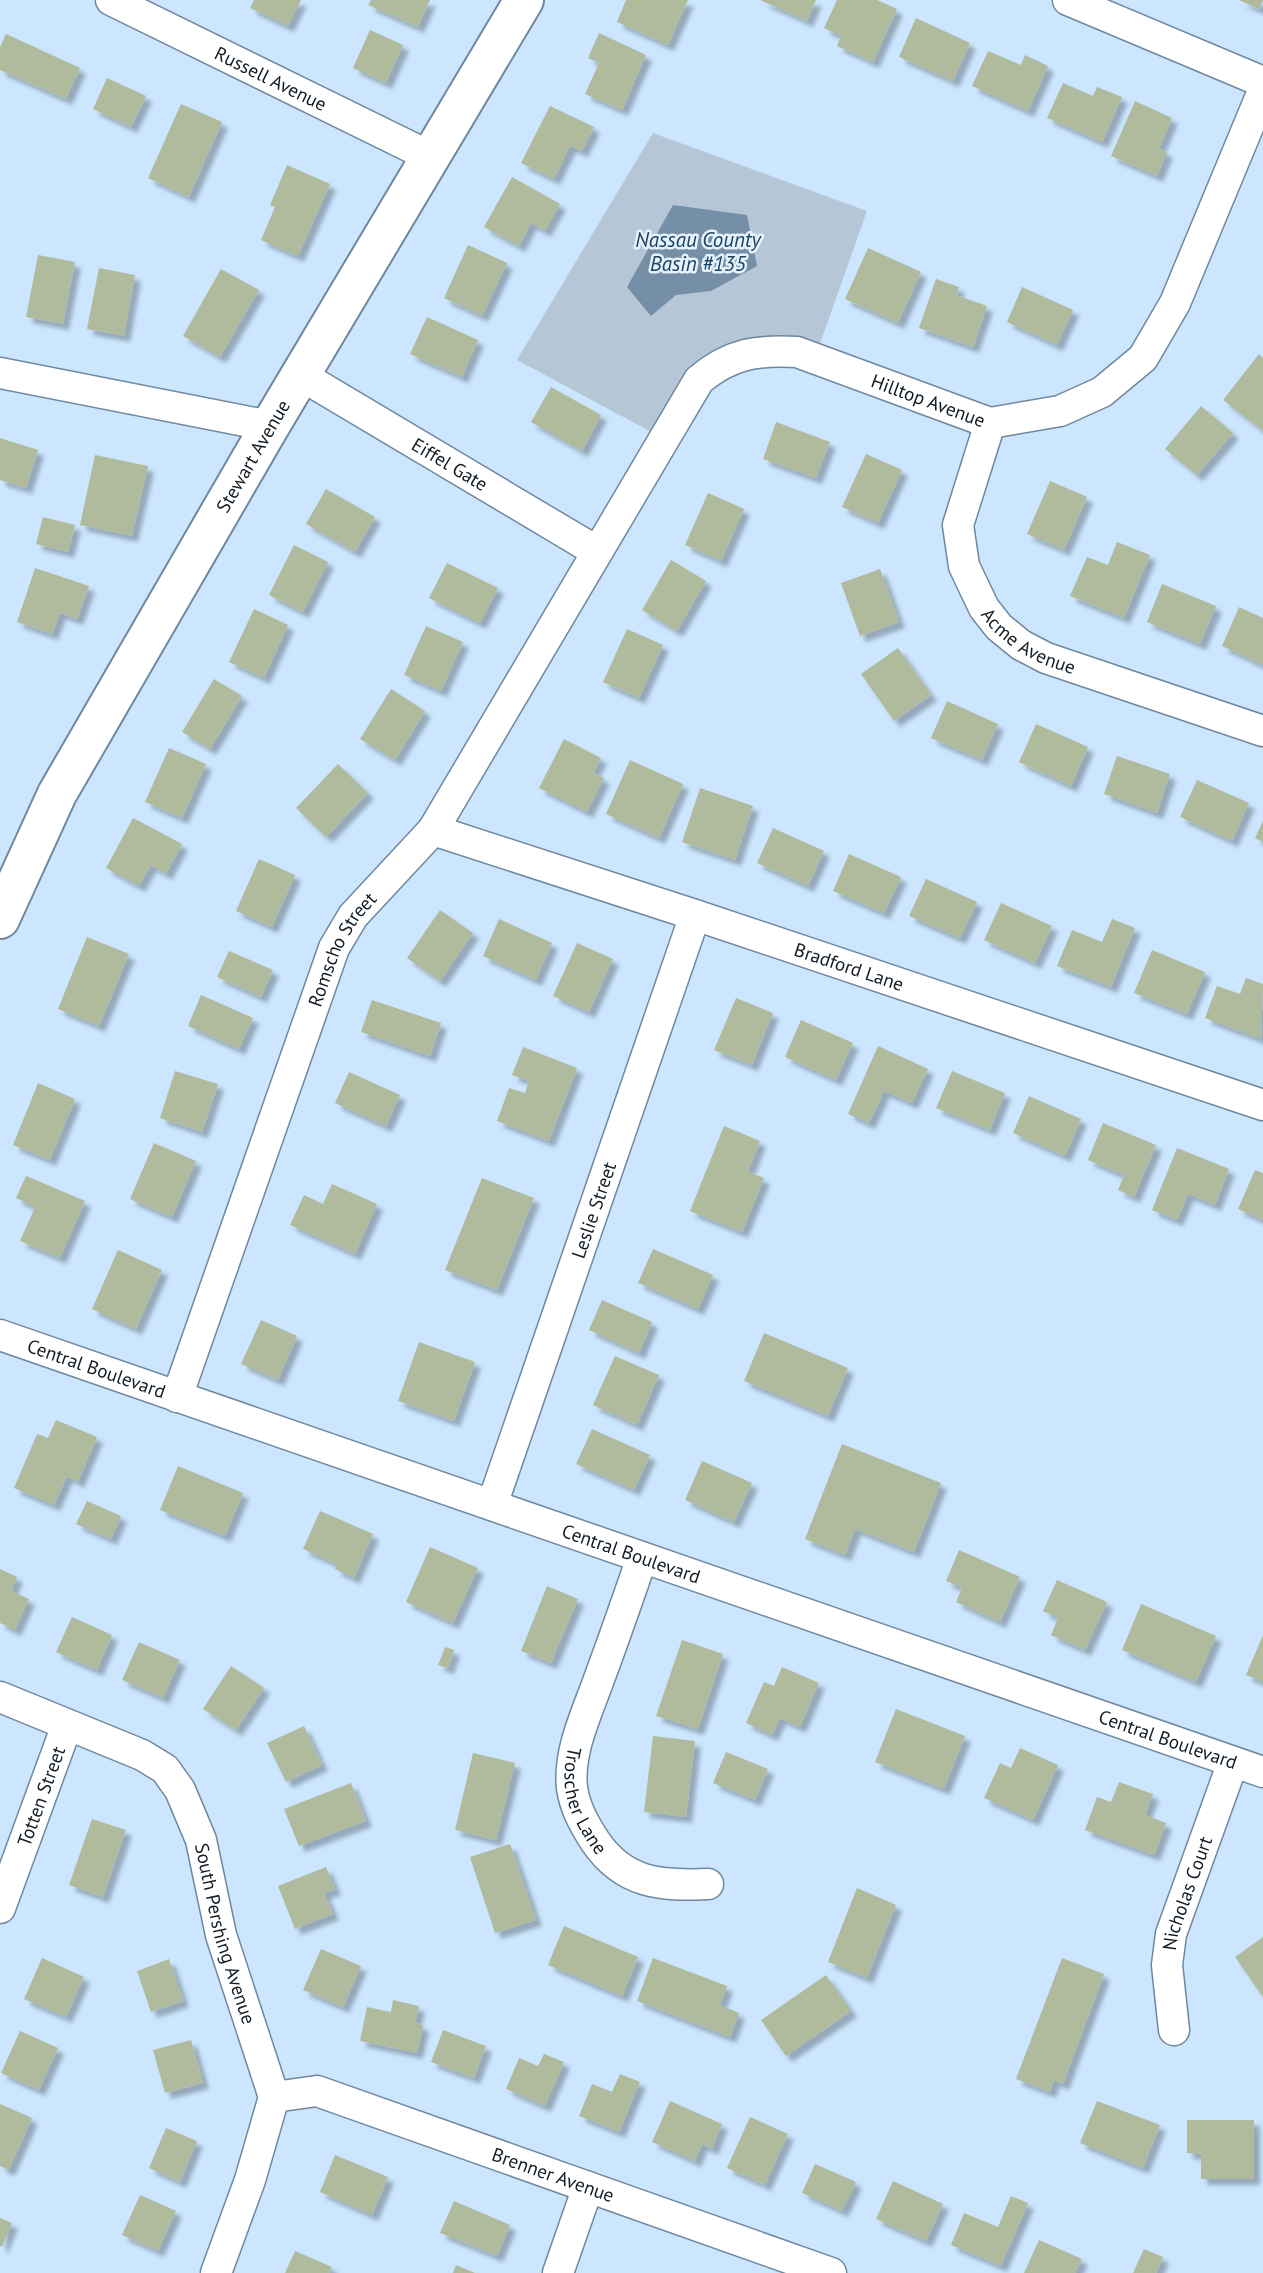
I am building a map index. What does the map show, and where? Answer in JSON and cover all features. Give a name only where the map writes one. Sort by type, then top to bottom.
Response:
[{"type":"main road","name":"Stewart Avenue","points":[[0,919],[57,794],[270,426],[524,0]]},
{"type":"street","name":"Russell Avenue","points":[[111,0],[431,157]]},
{"type":"street","points":[[1068,0],[1263,82]]},
{"type":"street","name":"Hilltop Avenue","points":[[596,551],[699,380],[713,368],[739,355],[769,351],[797,352],[990,423],[1060,411],[1102,393],[1143,358],[1175,303],[1263,92]]},
{"type":"street","points":[[0,373],[270,426]]},
{"type":"street","name":"Eiffel Gate","points":[[302,376],[596,551]]},
{"type":"street","name":"Acme Avenue","points":[[990,423],[958,525],[964,566],[984,608],[999,626],[1021,645],[1046,658],[1263,732]]},
{"type":"street","name":"Romscho Street","points":[[177,1397],[334,948],[353,916],[433,830],[596,551]]},
{"type":"street","name":"Bradford Lane","points":[[433,830],[1263,1105]]},
{"type":"street","name":"Leslie Street","points":[[492,1505],[695,915]]},
{"type":"street","name":"Central Boulevard","points":[[0,1335],[1263,1772]]},
{"type":"street","name":"Troscher Lane","points":[[642,1558],[575,1747],[572,1787],[580,1818],[603,1853],[624,1871],[645,1880],[671,1885],[708,1884]]},
{"type":"street","name":"South Pershing Avenue","points":[[0,1697],[142,1755],[165,1769],[180,1790],[201,1840],[221,1935],[274,2097]]},
{"type":"street","name":"Totten Street","points":[[0,1908],[67,1725]]},
{"type":"street","name":"Nicholas Court","points":[[1174,2030],[1167,1965],[1171,1934],[1233,1762]]},
{"type":"street","name":"Brenner Avenue","points":[[274,2097],[317,2091],[831,2273]]},
{"type":"street","points":[[216,2273],[250,2180],[274,2097]]},
{"type":"street","points":[[558,2273],[588,2187]]},
{"type":"shaded area","points":[[653,133],[867,211],[817,352],[775,338],[655,434],[517,360]]},
{"type":"water","name":"Nassau County Basin #135","points":[[673,205],[747,215],[757,266],[711,291],[676,295],[651,316],[627,287]]},
{"type":"building","points":[[254,0],[301,0],[288,26],[250,8]]},
{"type":"building","points":[[371,0],[430,0],[418,27],[368,5]]},
{"type":"building","points":[[626,0],[688,0],[668,45],[617,22]]},
{"type":"building","points":[[760,0],[816,0],[807,21]]},
{"type":"building","points":[[837,0],[877,0],[897,9],[873,62],[837,46],[841,36],[824,28]]},
{"type":"building","points":[[1239,0],[1263,0],[1263,1],[1259,9]]},
{"type":"building","points":[[916,18],[970,43],[953,81],[899,57]]},
{"type":"building","points":[[370,30],[403,45],[386,83],[353,68]]},
{"type":"building","points":[[599,33],[646,55],[622,110],[585,94],[599,63],[588,58]]},
{"type":"building","points":[[6,34],[80,68],[66,99],[0,70],[0,47]]},
{"type":"building","points":[[988,51],[1021,65],[1025,55],[1048,66],[1028,111],[972,86]]},
{"type":"building","points":[[107,78],[146,96],[131,127],[93,109]]},
{"type":"building","points":[[1063,83],[1093,96],[1097,87],[1122,97],[1102,142],[1047,118]]},
{"type":"building","points":[[1135,101],[1172,118],[1159,148],[1167,152],[1157,176],[1111,156]]},
{"type":"building","points":[[181,104],[222,122],[189,197],[148,178]]},
{"type":"building","points":[[550,106],[594,127],[582,151],[570,146],[554,179],[521,163]]},
{"type":"building","points":[[287,165],[330,184],[298,256],[261,240],[275,207],[270,205]]},
{"type":"building","points":[[512,177],[560,204],[545,231],[531,223],[519,246],[484,227]]},
{"type":"building","points":[[468,245],[507,263],[482,316],[444,298]]},
{"type":"building","points":[[868,248],[921,272],[898,323],[845,299]]},
{"type":"building","points":[[38,255],[75,262],[63,324],[26,317]]},
{"type":"building","points":[[99,268],[135,275],[124,336],[87,329]]},
{"type":"building","points":[[221,269],[259,290],[220,357],[183,336]]},
{"type":"building","points":[[936,279],[959,287],[956,295],[987,306],[973,347],[919,328]]},
{"type":"building","points":[[1022,287],[1073,310],[1057,345],[1007,322]]},
{"type":"building","points":[[427,317],[478,340],[462,377],[410,354]]},
{"type":"building","points":[[1259,354],[1263,358],[1263,431],[1223,400]]},
{"type":"building","points":[[551,387],[601,415],[582,451],[531,422]]},
{"type":"building","points":[[1201,406],[1233,433],[1197,475],[1165,449]]},
{"type":"building","points":[[776,422],[830,442],[816,478],[763,459]]},
{"type":"building","points":[[0,438],[38,450],[26,488],[0,480]]},
{"type":"building","points":[[866,454],[902,470],[878,523],[842,507]]},
{"type":"building","points":[[95,455],[148,466],[132,536],[80,525]]},
{"type":"building","points":[[1050,481],[1087,497],[1064,550],[1027,534]]},
{"type":"building","points":[[326,489],[375,517],[355,552],[306,524]]},
{"type":"building","points":[[708,493],[744,509],[721,561],[685,545]]},
{"type":"building","points":[[43,517],[75,525],[68,552],[36,544]]},
{"type":"building","points":[[1117,542],[1150,555],[1124,618],[1070,596],[1087,557],[1108,565]]},
{"type":"building","points":[[294,545],[328,562],[303,612],[269,595]]},
{"type":"building","points":[[671,560],[706,581],[677,631],[642,610]]},
{"type":"building","points":[[447,563],[498,588],[480,623],[429,598]]},
{"type":"building","points":[[35,568],[89,586],[77,619],[60,613],[52,634],[17,622]]},
{"type":"building","points":[[880,569],[899,622],[860,636],[841,583]]},
{"type":"building","points":[[1162,584],[1216,606],[1200,644],[1147,622]]},
{"type":"building","points":[[1239,607],[1263,618],[1263,665],[1222,646]]},
{"type":"building","points":[[254,609],[288,625],[264,678],[229,662]]},
{"type":"building","points":[[426,626],[463,642],[441,691],[404,675]]},
{"type":"building","points":[[627,629],[663,645],[639,698],[603,682]]},
{"type":"building","points":[[898,648],[931,695],[894,721],[861,674]]},
{"type":"building","points":[[214,679],[242,696],[210,749],[182,732]]},
{"type":"building","points":[[391,689],[425,711],[395,760],[360,739]]},
{"type":"building","points":[[947,701],[998,724],[982,760],[931,738]]},
{"type":"building","points":[[1036,724],[1088,747],[1071,786],[1019,762]]},
{"type":"building","points":[[564,739],[601,758],[593,773],[604,778],[587,812],[539,788]]},
{"type":"building","points":[[169,748],[206,764],[182,818],[145,802]]},
{"type":"building","points":[[1117,756],[1170,774],[1157,813],[1104,794]]},
{"type":"building","points":[[630,760],[683,784],[659,838],[606,814]]},
{"type":"building","points":[[338,764],[368,793],[326,837],[296,808]]},
{"type":"building","points":[[1197,780],[1249,803],[1232,841],[1180,817]]},
{"type":"building","points":[[700,788],[753,806],[735,860],[682,842]]},
{"type":"building","points":[[133,818],[182,844],[166,874],[151,865],[139,886],[106,868]]},
{"type":"building","points":[[1263,821],[1263,842],[1255,838]]},
{"type":"building","points":[[773,828],[824,851],[808,886],[757,863]]},
{"type":"building","points":[[849,854],[901,877],[884,913],[833,891]]},
{"type":"building","points":[[259,859],[295,875],[272,927],[236,911]]},
{"type":"building","points":[[926,879],[977,902],[960,938],[909,916]]},
{"type":"building","points":[[1001,903],[1052,926],[1035,963],[984,940]]},
{"type":"building","points":[[440,910],[473,933],[440,981],[407,958]]},
{"type":"building","points":[[499,919],[552,943],[536,980],[483,956]]},
{"type":"building","points":[[1112,919],[1135,928],[1111,987],[1057,966],[1072,930],[1102,942]]},
{"type":"building","points":[[87,937],[129,954],[99,1026],[58,1009]]},
{"type":"building","points":[[577,943],[613,959],[589,1012],[553,996]]},
{"type":"building","points":[[1152,950],[1205,972],[1187,1014],[1134,993]]},
{"type":"building","points":[[229,951],[273,970],[261,997],[217,977]]},
{"type":"building","points":[[1246,978],[1263,984],[1261,1039],[1205,1018],[1217,986],[1240,994]]},
{"type":"building","points":[[201,995],[253,1018],[239,1049],[188,1026]]},
{"type":"building","points":[[736,998],[773,1013],[752,1065],[714,1050]]},
{"type":"building","points":[[372,1000],[441,1023],[430,1056],[361,1032]]},
{"type":"building","points":[[801,1020],[853,1043],[836,1080],[785,1057]]},
{"type":"building","points":[[878,1046],[928,1069],[912,1103],[884,1091],[869,1123],[848,1114]]},
{"type":"building","points":[[523,1047],[577,1068],[549,1141],[497,1121],[509,1088],[525,1093],[529,1081],[512,1075]]},
{"type":"building","points":[[175,1071],[218,1084],[202,1132],[160,1118]]},
{"type":"building","points":[[952,1071],[1005,1093],[990,1130],[936,1108]]},
{"type":"building","points":[[349,1072],[400,1095],[386,1126],[335,1103]]},
{"type":"building","points":[[38,1083],[75,1099],[50,1160],[13,1145]]},
{"type":"building","points":[[1029,1096],[1081,1119],[1065,1156],[1013,1133]]},
{"type":"building","points":[[1103,1123],[1156,1145],[1134,1197],[1118,1190],[1124,1175],[1088,1160]]},
{"type":"building","points":[[724,1126],[760,1141],[748,1172],[764,1178],[742,1232],[690,1211]]},
{"type":"building","points":[[154,1143],[196,1161],[172,1217],[130,1199]]},
{"type":"building","points":[[1177,1148],[1229,1169],[1215,1205],[1188,1194],[1177,1220],[1152,1210]]},
{"type":"building","points":[[1255,1170],[1263,1173],[1263,1220],[1238,1209]]},
{"type":"building","points":[[26,1176],[85,1201],[60,1258],[20,1241],[35,1207],[16,1198]]},
{"type":"building","points":[[482,1178],[534,1198],[497,1290],[445,1270]]},
{"type":"building","points":[[332,1184],[377,1204],[355,1254],[290,1225],[304,1195],[323,1204]]},
{"type":"building","points":[[653,1249],[713,1275],[698,1309],[638,1283]]},
{"type":"building","points":[[118,1250],[162,1270],[136,1329],[92,1309]]},
{"type":"building","points":[[602,1300],[652,1322],[639,1353],[589,1330]]},
{"type":"building","points":[[261,1320],[297,1336],[278,1380],[241,1364]]},
{"type":"building","points":[[764,1333],[848,1368],[828,1416],[744,1381]]},
{"type":"building","points":[[419,1342],[475,1362],[454,1421],[398,1401]]},
{"type":"building","points":[[615,1356],[659,1375],[637,1425],[593,1405]]},
{"type":"building","points":[[56,1420],[97,1437],[78,1482],[67,1476],[54,1505],[14,1488],[37,1434],[48,1438]]},
{"type":"building","points":[[592,1429],[650,1455],[634,1490],[576,1464]]},
{"type":"building","points":[[842,1444],[941,1483],[914,1552],[855,1529],[845,1555],[805,1539]]},
{"type":"building","points":[[702,1461],[752,1483],[734,1522],[685,1500]]},
{"type":"building","points":[[178,1466],[243,1493],[225,1536],[160,1510]]},
{"type":"building","points":[[87,1501],[121,1516],[111,1539],[76,1524]]},
{"type":"building","points":[[320,1511],[373,1534],[354,1578],[335,1569],[337,1564],[303,1549]]},
{"type":"building","points":[[430,1547],[478,1568],[453,1623],[406,1602]]},
{"type":"building","points":[[959,1550],[1020,1577],[1000,1622],[956,1602],[962,1588],[946,1581]]},
{"type":"building","points":[[0,1569],[17,1577],[11,1591],[29,1599],[15,1630],[0,1623]]},
{"type":"building","points":[[1057,1580],[1107,1602],[1085,1650],[1051,1635],[1058,1618],[1043,1611]]},
{"type":"building","points":[[547,1586],[578,1599],[551,1663],[521,1651]]},
{"type":"building","points":[[1141,1604],[1216,1636],[1196,1682],[1122,1650]]},
{"type":"building","points":[[72,1617],[112,1635],[97,1670],[56,1652]]},
{"type":"building","points":[[1263,1635],[1263,1682],[1246,1675]]},
{"type":"building","points":[[682,1640],[723,1654],[698,1729],[656,1716]]},
{"type":"building","points":[[139,1642],[180,1660],[163,1698],[122,1680]]},
{"type":"building","points":[[445,1647],[454,1650],[448,1668],[438,1665]]},
{"type":"building","points":[[231,1666],[264,1688],[236,1730],[203,1709]]},
{"type":"building","points":[[782,1667],[819,1683],[800,1727],[780,1718],[772,1735],[746,1723],[764,1682],[774,1686]]},
{"type":"building","points":[[896,1709],[965,1736],[944,1789],[875,1762]]},
{"type":"building","points":[[304,1726],[322,1765],[286,1782],[267,1743]]},
{"type":"building","points":[[653,1736],[695,1741],[686,1817],[644,1812]]},
{"type":"building","points":[[1020,1748],[1058,1765],[1033,1820],[984,1798],[1000,1763],[1011,1768]]},
{"type":"building","points":[[726,1752],[768,1769],[755,1800],[713,1783]]},
{"type":"building","points":[[473,1753],[515,1763],[496,1840],[455,1830]]},
{"type":"building","points":[[1119,1782],[1153,1794],[1145,1815],[1166,1823],[1154,1855],[1085,1830],[1097,1797],[1111,1802]]},
{"type":"building","points":[[351,1783],[366,1821],[299,1846],[284,1809]]},
{"type":"building","points":[[92,1819],[126,1830],[103,1897],[69,1885]]},
{"type":"building","points":[[510,1844],[536,1920],[495,1933],[470,1857]]},
{"type":"building","points":[[326,1867],[335,1889],[324,1893],[333,1914],[295,1929],[278,1886]]},
{"type":"building","points":[[857,1888],[896,1905],[867,1978],[828,1962]]},
{"type":"building","points":[[564,1926],[638,1957],[622,1996],[548,1965]]},
{"type":"building","points":[[1263,1937],[1263,1997],[1235,1957]]},
{"type":"building","points":[[321,1949],[361,1966],[343,2007],[303,1990]]},
{"type":"building","points":[[42,1958],[84,1977],[66,2017],[24,1999]]},
{"type":"building","points":[[653,1958],[727,1986],[720,2005],[739,2013],[730,2037],[637,2001]]},
{"type":"building","points":[[1062,1958],[1104,1974],[1063,2084],[1054,2080],[1050,2092],[1016,2079]]},
{"type":"building","points":[[169,1959],[183,2001],[151,2012],[137,1971]]},
{"type":"building","points":[[826,1975],[851,2011],[786,2056],[761,2020]]},
{"type":"building","points":[[393,2000],[419,2006],[415,2023],[423,2025],[417,2053],[360,2041],[367,2007],[391,2012]]},
{"type":"building","points":[[443,2030],[486,2046],[474,2078],[431,2062]]},
{"type":"building","points":[[20,2031],[58,2048],[39,2090],[1,2073]]},
{"type":"building","points":[[191,2040],[203,2083],[165,2093],[153,2050]]},
{"type":"building","points":[[544,2054],[564,2062],[545,2106],[506,2089],[519,2058],[538,2066]]},
{"type":"building","points":[[620,2074],[640,2082],[619,2132],[579,2116],[592,2084],[612,2092]]},
{"type":"building","points":[[670,2101],[722,2124],[712,2149],[702,2144],[695,2161],[652,2142]]},
{"type":"building","points":[[1097,2101],[1160,2125],[1143,2168],[1080,2143]]},
{"type":"building","points":[[0,2104],[32,2118],[9,2170],[0,2166]]},
{"type":"building","points":[[750,2117],[788,2134],[765,2185],[727,2168]]},
{"type":"building","points":[[1187,2120],[1254,2120],[1254,2179],[1201,2179],[1201,2154],[1187,2153]]},
{"type":"building","points":[[166,2128],[197,2141],[180,2182],[149,2168]]},
{"type":"building","points":[[335,2155],[388,2177],[372,2215],[320,2192]]},
{"type":"building","points":[[815,2164],[856,2182],[842,2211],[802,2193]]},
{"type":"building","points":[[893,2181],[943,2204],[926,2241],[876,2219]]},
{"type":"building","points":[[140,2195],[176,2211],[158,2251],[122,2235]]},
{"type":"building","points":[[1011,2196],[1028,2203],[1001,2266],[951,2245],[964,2213],[998,2227]]},
{"type":"building","points":[[454,2201],[510,2225],[497,2256],[440,2233]]},
{"type":"building","points":[[0,2218],[12,2223],[2,2247],[0,2246]]},
{"type":"building","points":[[1039,2240],[1082,2259],[1075,2273],[1024,2273]]},
{"type":"building","points":[[1144,2249],[1163,2257],[1156,2273],[1133,2273]]},
{"type":"building","points":[[295,2251],[332,2267],[329,2273],[285,2273]]},
{"type":"building","points":[[456,2265],[475,2273],[453,2273]]}]
